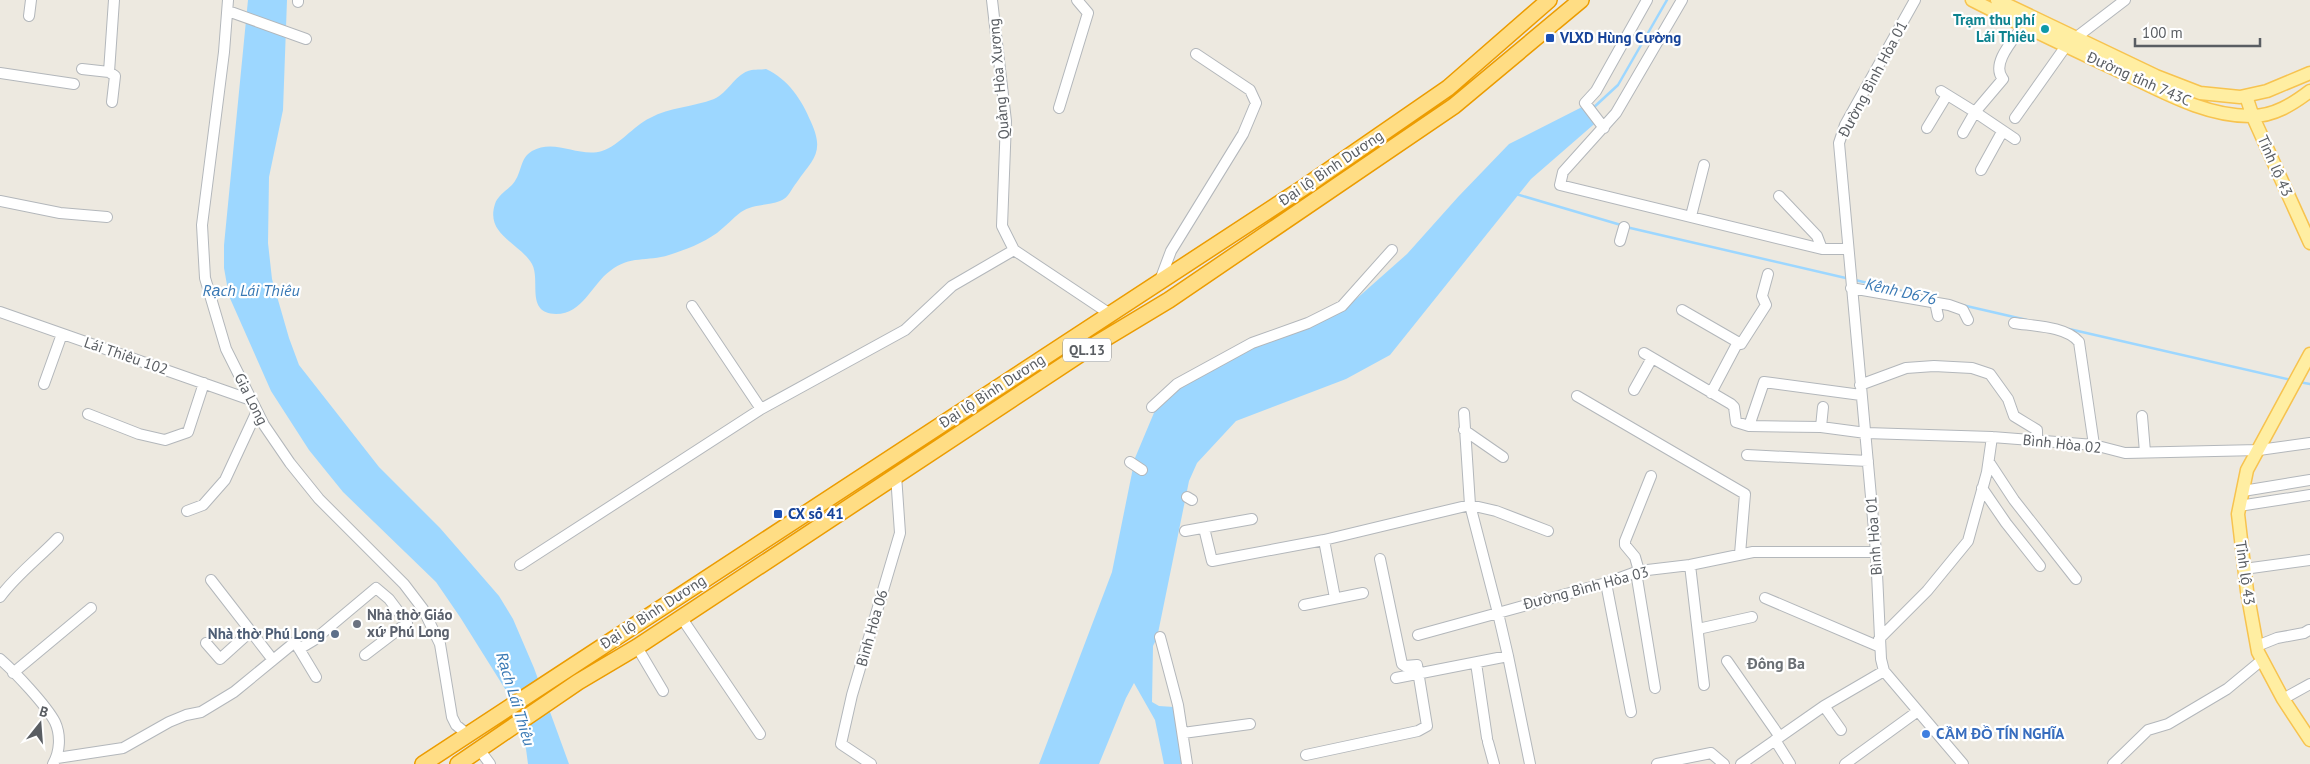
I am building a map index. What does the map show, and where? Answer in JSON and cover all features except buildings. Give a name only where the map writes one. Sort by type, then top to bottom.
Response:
[{"type":"highway","name":"Đại lộ Bình Dương","points":[[423,764],[1110,314],[1159,284],[1448,88],[1549,0]]},
{"type":"highway","name":"Đại lộ Bình Dương","points":[[458,764],[578,682],[637,647],[1091,347],[1169,300],[1454,106],[1581,0]]},
{"type":"highway","points":[[1159,284],[1169,300]]},
{"type":"highway","points":[[865,474],[876,489]]},
{"type":"highway","points":[[724,566],[736,581]]},
{"type":"main road","name":"Đường tỉnh 743C","points":[[1972,0],[2023,26],[2070,42],[2200,93],[2220,96],[2246,96],[2282,86],[2310,73]]},
{"type":"main road","name":"Đường tỉnh 743C","points":[[1997,0],[2070,42],[2207,110],[2232,116],[2271,114],[2296,102],[2310,91]]},
{"type":"main road","name":"Tỉnh lộ 43","points":[[2246,96],[2253,116],[2310,243]]},
{"type":"main road","name":"Tỉnh lộ 43","points":[[2310,354],[2247,470],[2238,514],[2244,569],[2257,646],[2282,699],[2310,740]]},
{"type":"street","points":[[29,16],[31,0]]},
{"type":"street","points":[[108,72],[114,0]]},
{"type":"street","name":"Gia Long","points":[[228,0],[202,225],[205,278],[226,349],[251,400],[276,444],[314,493],[404,584],[423,609],[440,644],[452,717],[459,729],[472,731]]},
{"type":"street","name":"Quảng Hòa Xương","points":[[992,0],[1006,120],[1002,226],[1014,250],[1110,314]]},
{"type":"street","points":[[1059,108],[1088,13],[1077,0]]},
{"type":"street","points":[[1604,128],[1585,103],[1596,90],[1647,0]]},
{"type":"street","name":"Đường Bình Hòa 01","points":[[1851,284],[1839,143],[1845,125],[1915,0]]},
{"type":"street","points":[[2015,118],[2070,42],[2125,0]]},
{"type":"street","points":[[1677,1],[1626,99],[1604,128],[1564,172],[1560,185],[1629,207],[1691,216],[1848,253]]},
{"type":"street","points":[[228,11],[306,39]]},
{"type":"street","points":[[1963,133],[1975,112],[2003,79],[2000,74],[1999,65],[2023,26]]},
{"type":"street","points":[[1159,284],[1171,251],[1243,134],[1256,103],[1250,90],[1196,54]]},
{"type":"street","points":[[82,69],[108,72],[115,76],[112,102]]},
{"type":"street","points":[[0,73],[74,84]]},
{"type":"street","points":[[1927,128],[1944,93],[2014,139]]},
{"type":"street","points":[[1981,170],[2002,132]]},
{"type":"street","points":[[1691,216],[1704,164]]},
{"type":"street","points":[[1779,196],[1817,236],[1822,248]]},
{"type":"street","points":[[0,201],[60,213],[107,218]]},
{"type":"street","points":[[1620,241],[1624,227]]},
{"type":"street","points":[[520,565],[761,409],[905,330],[952,286],[1014,250]]},
{"type":"street","points":[[1152,406],[1177,384],[1243,348],[1308,323],[1342,306],[1392,250]]},
{"type":"street","points":[[1682,310],[1741,344],[1766,305],[1762,296],[1768,274]]},
{"type":"street","points":[[1851,284],[1963,310],[1968,320]]},
{"type":"street","name":"Bình Hòa 01","points":[[1851,284],[1866,432],[1876,552],[1880,643],[1884,671]]},
{"type":"street","points":[[1935,302],[1938,316]]},
{"type":"street","points":[[692,306],[761,409]]},
{"type":"street","name":"Lái Thiêu 102","points":[[0,312],[251,400]]},
{"type":"street","points":[[2014,323],[2060,331],[2074,337],[2078,342],[2094,445]]},
{"type":"street","points":[[44,384],[62,334]]},
{"type":"street","points":[[1711,392],[1738,342]]},
{"type":"street","points":[[1634,390],[1648,355],[1734,407],[1736,422],[1749,426],[1764,382],[1861,390],[1906,368],[1934,366],[1972,368],[1990,374],[2008,399],[2014,416],[2036,430],[2037,441]]},
{"type":"street","points":[[88,414],[139,434],[165,440],[188,432],[204,383]]},
{"type":"street","points":[[1577,396],[1745,494],[1740,554]]},
{"type":"street","points":[[1821,427],[1823,407]]},
{"type":"street","points":[[187,511],[203,505],[225,480],[257,411]]},
{"type":"street","points":[[1464,413],[1470,504],[1508,656],[1530,764]]},
{"type":"street","points":[[2142,416],[2145,452]]},
{"type":"street","name":"Bình Hòa 02","points":[[1749,426],[1821,427],[1866,432],[2094,445],[2125,453],[2259,450],[2310,442]]},
{"type":"street","points":[[1464,430],[1503,457]]},
{"type":"street","points":[[1765,598],[1880,643],[1968,541],[1989,462],[1992,438]]},
{"type":"street","points":[[1747,455],[1868,461]]},
{"type":"street","points":[[1130,462],[1142,470]]},
{"type":"street","points":[[1989,462],[2014,500],[2076,579]]},
{"type":"street","name":"Bình Hòa 06","points":[[871,764],[841,744],[852,695],[900,534],[896,476]]},
{"type":"street","points":[[1651,476],[1625,545],[1635,557],[1655,688]]},
{"type":"street","points":[[2242,491],[2310,480]]},
{"type":"street","points":[[1982,488],[2006,523],[2040,566]]},
{"type":"street","points":[[2239,506],[2310,495]]},
{"type":"street","points":[[1204,528],[1212,561],[1324,540],[1470,504],[1496,511],[1548,531]]},
{"type":"street","points":[[1186,531],[1252,519]]},
{"type":"street","points":[[0,597],[11,582],[28,569],[58,538]]},
{"type":"street","points":[[1324,540],[1335,598]]},
{"type":"street","name":"Đường Bình Hòa 03","points":[[1418,635],[1606,583],[1637,572],[1690,565],[1753,552],[1876,552]]},
{"type":"street","points":[[1306,755],[1424,728],[1427,723],[1416,664],[1405,666],[1402,664],[1380,559]]},
{"type":"street","points":[[2244,569],[2310,560]]},
{"type":"street","points":[[1690,565],[1704,685]]},
{"type":"street","points":[[211,580],[273,660]]},
{"type":"street","points":[[1606,583],[1631,712]]},
{"type":"street","points":[[299,649],[314,640],[376,588],[389,599],[407,623],[365,655]]},
{"type":"street","points":[[1304,605],[1363,592]]},
{"type":"street","points":[[13,673],[91,608]]},
{"type":"street","points":[[681,617],[760,734]]},
{"type":"street","points":[[1698,629],[1752,617]]},
{"type":"street","points":[[2257,646],[2277,638],[2304,633],[2309,630]]},
{"type":"street","points":[[206,643],[220,659],[251,631]]},
{"type":"street","points":[[1160,637],[1178,705],[1187,764]]},
{"type":"street","points":[[0,659],[54,722],[59,736],[55,761],[123,748],[169,722],[186,715],[201,712],[217,704],[295,642],[316,677]]},
{"type":"street","points":[[637,647],[663,691]]},
{"type":"street","points":[[1396,678],[1508,656]]},
{"type":"street","points":[[2113,764],[2148,730],[2168,724],[2227,689],[2262,660]]},
{"type":"street","points":[[1727,661],[1777,738],[1790,764]]},
{"type":"street","points":[[1476,663],[1487,740],[1494,764]]},
{"type":"street","points":[[1741,764],[1824,706],[1884,671],[1963,764]]},
{"type":"street","points":[[2282,699],[2310,684]]},
{"type":"street","points":[[1824,706],[1841,730]]},
{"type":"street","points":[[1845,764],[1918,711]]},
{"type":"street","points":[[1183,733],[1250,724]]},
{"type":"street","points":[[484,746],[490,764]]},
{"type":"street","points":[[1657,764],[1711,753],[1724,764]]},
{"type":"water","name":"Rạch Lái Thiêu","points":[[248,0],[287,0],[283,110],[269,177],[268,243],[272,279],[299,365],[379,467],[440,528],[499,596],[513,619],[534,668],[569,764],[528,764],[526,749],[507,692],[460,617],[436,582],[343,492],[309,450],[271,391],[229,296],[224,268],[224,245]]},
{"type":"water","points":[[766,69],[788,84],[799,98],[811,122],[817,141],[817,149],[812,161],[788,196],[780,201],[746,209],[717,233],[688,248],[669,255],[632,261],[617,266],[603,277],[580,304],[565,313],[546,312],[540,308],[537,302],[532,264],[499,231],[493,215],[497,200],[515,181],[525,157],[532,151],[549,146],[585,152],[602,151],[615,144],[644,121],[658,114],[714,99],[723,93],[743,73],[750,70]]},
{"type":"water","points":[[1586,105],[1600,119],[1531,179],[1390,355],[1346,379],[1236,421],[1197,463],[1189,481],[1157,638],[1153,646],[1152,702],[1159,706],[1174,707],[1184,764],[1164,764],[1155,720],[1134,683],[1099,764],[1039,764],[1112,572],[1135,458],[1156,408],[1179,387],[1255,345],[1346,308],[1407,254],[1509,144]]},
{"type":"waterway","points":[[1592,109],[1618,85],[1667,0]]},
{"type":"waterway","name":"Kênh D676","points":[[1516,194],[1621,225]]},
{"type":"waterway","name":"Kênh D676","points":[[1626,227],[1850,279]]},
{"type":"waterway","name":"Kênh D676","points":[[1855,280],[1915,294]]},
{"type":"waterway","name":"Kênh D676","points":[[1962,305],[2027,320]]},
{"type":"waterway","name":"Kênh D676","points":[[2069,329],[2291,380]]},
{"type":"waterway","name":"Kênh D676","points":[[2299,382],[2310,384]]},
{"type":"place","name":"Trạm thu phí Lái Thiêu","points":[[2045,29]]},
{"type":"place","name":"VLXD Hùng Cường","points":[[1550,38]]},
{"type":"place","name":"CX số 41","points":[[778,514]]},
{"type":"place","name":"Nhà thờ Giáo xứ Phú Long","points":[[357,624]]},
{"type":"place","name":"Nhà thờ Phú Long","points":[[335,634]]},
{"type":"place","name":"CẦM ĐỒ TÍN NGHĨA","points":[[1926,734]]},
{"type":"district","name":"Đông Ba","points":[[1776,663]]}]
